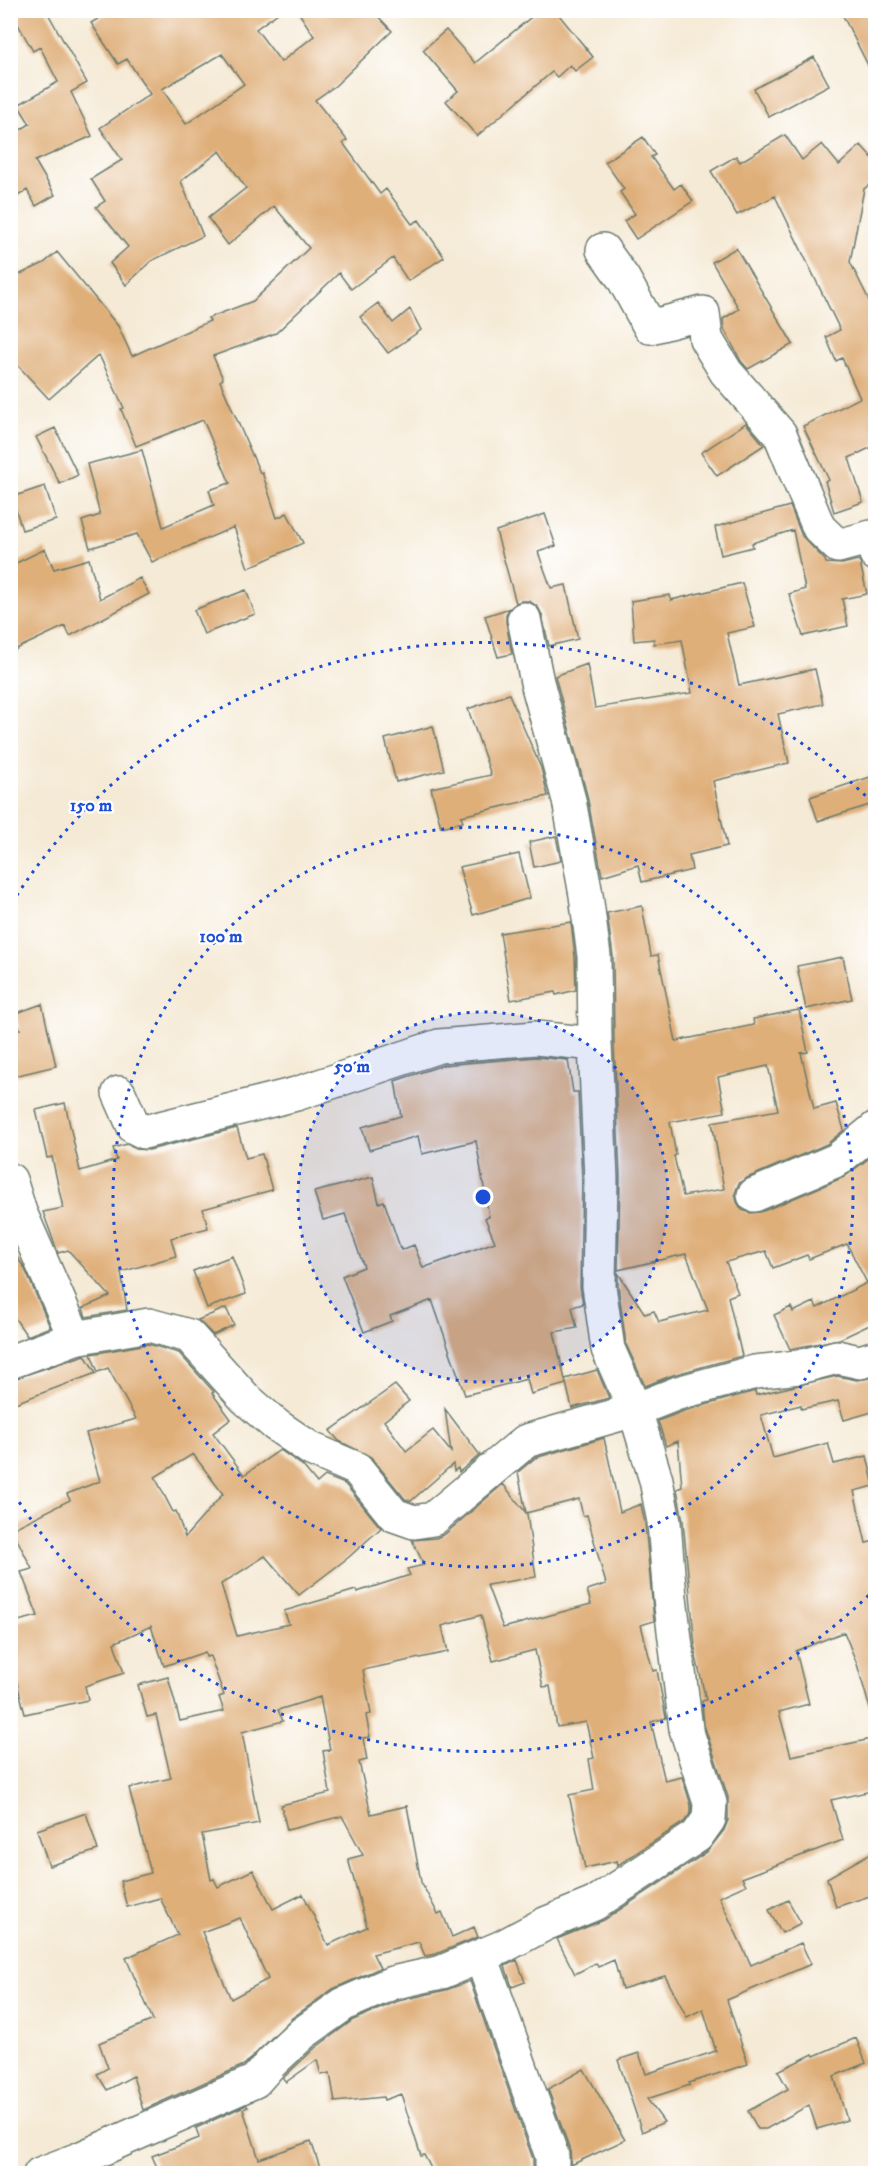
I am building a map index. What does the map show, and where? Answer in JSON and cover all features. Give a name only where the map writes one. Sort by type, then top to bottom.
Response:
[{"type":"street","points":[[603,250],[623,278],[650,327],[703,313],[706,339],[726,372],[780,435],[819,528],[838,546],[874,542]]},
{"type":"street","points":[[40,2174],[255,2081],[303,2033],[344,2004],[392,1983],[442,1972],[594,1904],[697,1836],[709,1819],[710,1803],[686,1729],[670,1598],[664,1522],[656,1480],[635,1410],[608,1349],[600,1286],[601,1179],[594,956],[569,800],[537,682],[524,620]]},
{"type":"street","points":[[118,1093],[134,1127],[144,1132],[296,1094],[439,1046],[536,1038],[595,1044]]},
{"type":"street","points":[[754,1195],[837,1160],[876,1128]]},
{"type":"street","points":[[10,1180],[20,1212],[75,1338]]},
{"type":"street","points":[[10,1362],[75,1338],[148,1325],[189,1336],[245,1398],[276,1425],[311,1449],[357,1469],[394,1515],[414,1522],[433,1519],[526,1441],[635,1410],[678,1393],[755,1371],[799,1368],[837,1357],[860,1362],[876,1357]]},
{"type":"street","points":[[481,1956],[552,2156],[552,2174]]},
{"type":"building","points":[[10,10],[46,10],[87,83],[71,92],[92,136],[35,161],[55,195],[36,206],[27,190],[10,201],[10,136],[30,124],[18,105],[58,82],[40,47],[33,51]]},
{"type":"building","points":[[112,10],[282,10],[256,29],[281,62],[314,36],[297,10],[372,10],[392,31],[335,86],[315,100],[347,140],[343,143],[380,194],[386,189],[412,224],[419,220],[444,257],[408,281],[393,258],[351,289],[339,273],[276,333],[213,356],[223,379],[220,381],[260,473],[262,472],[277,518],[287,513],[303,543],[248,568],[234,527],[152,562],[137,534],[90,548],[82,521],[100,515],[87,464],[142,450],[163,527],[214,505],[209,490],[230,483],[203,420],[136,446],[121,409],[124,408],[99,355],[49,399],[10,357],[10,279],[44,263],[57,252],[118,326],[132,356],[210,321],[208,318],[253,301],[309,248],[274,206],[228,245],[208,218],[246,188],[220,151],[181,181],[203,236],[151,261],[126,285],[110,263],[128,247],[96,207],[105,201],[91,179],[122,160],[100,128],[150,94],[127,59],[118,64],[91,23]],"holes":[[[222,54],[244,84],[186,124],[162,89]]]},
{"type":"building","points":[[540,10],[555,10],[593,57],[575,71],[570,65],[557,77],[552,72],[477,136],[446,101],[458,91],[423,50],[446,30],[475,63]]},
{"type":"building","points":[[840,10],[876,10],[876,81]]},
{"type":"building","points":[[814,57],[829,85],[769,117],[754,89]]},
{"type":"building","points":[[785,135],[802,160],[822,144],[839,165],[861,145],[876,162],[876,179],[864,189],[850,262],[876,314],[876,445],[849,458],[863,502],[834,512],[825,481],[829,480],[803,426],[860,398],[842,358],[836,361],[826,337],[840,330],[775,196],[737,215],[711,171],[736,156],[740,162]]},
{"type":"building","points":[[643,137],[655,155],[651,157],[674,189],[681,184],[693,201],[636,239],[624,221],[635,214],[620,192],[624,189],[605,162]]},
{"type":"building","points":[[736,248],[793,344],[748,369],[741,361],[724,329],[723,319],[739,309],[712,262]]},
{"type":"building","points":[[378,303],[393,323],[410,309],[421,330],[388,353],[360,317]]},
{"type":"building","points":[[746,423],[764,445],[717,476],[701,453]]},
{"type":"building","points":[[55,428],[78,475],[60,484],[36,437]]},
{"type":"building","points":[[45,486],[56,520],[22,530],[12,497]]},
{"type":"building","points":[[790,506],[802,536],[826,563],[842,564],[858,560],[860,562],[867,594],[842,599],[848,626],[803,636],[789,594],[805,589],[793,530],[752,543],[753,547],[721,555],[715,527]]},
{"type":"building","points":[[545,514],[556,546],[538,552],[551,588],[566,585],[578,639],[549,646],[538,607],[529,601],[516,603],[496,531]]},
{"type":"building","points":[[45,549],[54,569],[89,559],[100,599],[140,578],[149,594],[70,636],[65,626],[10,652],[10,566]]},
{"type":"building","points":[[742,583],[755,627],[727,633],[739,685],[815,669],[823,704],[778,714],[789,763],[713,781],[727,846],[689,855],[692,870],[642,882],[638,865],[602,876],[587,795],[555,676],[587,664],[595,708],[692,693],[682,640],[654,644],[654,639],[634,641],[631,601],[670,595],[671,600]]},
{"type":"building","points":[[246,590],[255,614],[204,634],[194,610]]},
{"type":"building","points":[[510,608],[506,614],[506,622],[512,654],[498,657],[485,616]]},
{"type":"building","points":[[509,694],[541,768],[548,796],[461,816],[463,822],[441,827],[431,788],[491,775],[468,709]]},
{"type":"building","points":[[433,726],[444,770],[396,782],[385,739]]},
{"type":"building","points":[[876,775],[876,803],[818,821],[810,797]]},
{"type":"building","points":[[556,836],[561,861],[534,867],[529,842]]},
{"type":"building","points":[[519,854],[530,898],[473,915],[459,867]]},
{"type":"building","points":[[642,906],[651,956],[658,955],[676,1041],[754,1025],[753,1019],[799,1010],[808,1052],[801,1053],[814,1109],[836,1103],[844,1130],[827,1144],[739,1183],[735,1193],[737,1202],[742,1210],[751,1213],[761,1212],[844,1177],[868,1159],[876,1156],[876,1322],[840,1339],[790,1349],[774,1315],[791,1307],[793,1312],[814,1302],[817,1308],[867,1283],[847,1244],[809,1259],[807,1255],[773,1268],[766,1251],[726,1262],[738,1293],[728,1297],[742,1356],[673,1375],[645,1386],[626,1344],[618,1273],[645,1314],[654,1311],[659,1322],[708,1310],[686,1254],[618,1270],[620,1178],[613,956],[607,913]],"holes":[[[768,1066],[778,1110],[712,1122],[724,1189],[683,1196],[674,1156],[676,1155],[670,1122],[725,1112],[718,1077]]]},
{"type":"building","points":[[571,922],[576,990],[556,995],[555,992],[511,1000],[500,933]]},
{"type":"building","points":[[843,957],[852,999],[806,1009],[797,966]]},
{"type":"building","points":[[42,1004],[56,1066],[10,1077],[10,1030],[20,1029],[14,1014]]},
{"type":"building","points":[[536,1057],[568,1060],[573,1092],[578,1092],[582,1179],[580,1286],[583,1304],[572,1307],[577,1328],[554,1332],[566,1384],[531,1394],[527,1379],[465,1395],[432,1300],[390,1316],[392,1321],[364,1332],[342,1276],[364,1267],[345,1214],[323,1220],[314,1192],[373,1177],[379,1203],[384,1201],[401,1250],[414,1245],[423,1268],[495,1242],[485,1218],[489,1217],[476,1141],[422,1154],[418,1136],[369,1150],[362,1127],[401,1116],[395,1081],[443,1065]]},
{"type":"building","points":[[65,1103],[80,1171],[117,1160],[113,1148],[127,1144],[136,1149],[149,1150],[237,1128],[246,1158],[262,1154],[272,1190],[203,1209],[208,1228],[171,1238],[176,1256],[121,1272],[127,1310],[86,1317],[83,1308],[110,1296],[68,1250],[58,1253],[43,1212],[63,1208],[52,1157],[47,1158],[36,1110]]},
{"type":"building","points":[[10,1248],[24,1267],[50,1327],[27,1336],[10,1311]]},
{"type":"building","points":[[232,1256],[246,1294],[207,1308],[193,1271]]},
{"type":"building","points":[[226,1308],[234,1325],[213,1335],[198,1320]]},
{"type":"building","points":[[148,1344],[179,1353],[214,1392],[212,1393],[231,1419],[213,1433],[244,1475],[280,1450],[303,1466],[317,1483],[325,1476],[345,1484],[381,1528],[349,1557],[299,1595],[265,1556],[221,1584],[237,1636],[289,1624],[284,1611],[410,1575],[407,1569],[424,1565],[412,1540],[436,1538],[445,1534],[503,1484],[526,1513],[518,1472],[535,1458],[604,1438],[620,1512],[641,1504],[654,1621],[641,1625],[653,1671],[657,1670],[666,1718],[651,1722],[665,1781],[682,1777],[691,1805],[691,1813],[684,1822],[618,1865],[617,1861],[585,1868],[569,1795],[594,1790],[589,1759],[594,1758],[586,1722],[557,1727],[550,1686],[543,1687],[535,1650],[493,1661],[481,1615],[442,1626],[448,1652],[363,1670],[371,1714],[366,1715],[370,1737],[363,1738],[367,1760],[359,1762],[371,1814],[407,1806],[421,1882],[438,1914],[442,1912],[452,1937],[474,1927],[478,1937],[436,1954],[425,1956],[419,1942],[373,1954],[380,1968],[333,1989],[292,2018],[244,2065],[143,2110],[133,2076],[107,2090],[97,2074],[108,2068],[99,2043],[153,2020],[126,1958],[178,1935],[160,1898],[127,1907],[120,1881],[151,1873],[129,1788],[171,1778],[156,1715],[147,1717],[138,1685],[168,1677],[180,1721],[224,1711],[219,1697],[224,1695],[210,1656],[206,1657],[205,1652],[164,1666],[151,1626],[114,1643],[124,1673],[85,1686],[88,1700],[25,1714],[10,1655],[10,1623],[38,1616],[21,1572],[32,1569],[12,1529],[70,1500],[67,1494],[100,1481],[86,1433],[136,1419],[108,1368],[98,1372],[91,1354]],"holes":[[[193,1454],[223,1494],[185,1537],[176,1511],[173,1512],[155,1477]],[[579,1499],[583,1516],[587,1515],[606,1584],[587,1590],[591,1604],[503,1628],[487,1585],[536,1577],[526,1513]],[[320,1697],[330,1750],[323,1751],[330,1793],[281,1805],[287,1830],[342,1816],[363,1855],[348,1859],[367,1927],[328,1945],[303,1894],[273,1909],[253,1870],[218,1887],[214,1879],[211,1880],[202,1834],[259,1823],[242,1732],[283,1721],[278,1710]],[[240,1918],[268,1979],[231,1999],[202,1932]]]},
{"type":"building","points":[[85,1355],[96,1373],[10,1405],[10,1380]]},
{"type":"building","points":[[597,1370],[609,1398],[572,1408],[565,1379]]},
{"type":"building","points":[[837,1376],[857,1380],[876,1377],[876,1411],[844,1420],[838,1401],[801,1409],[801,1405],[761,1415],[773,1458],[828,1443],[834,1464],[867,1456],[874,1486],[854,1491],[866,1543],[876,1541],[876,1708],[870,1709],[857,1664],[844,1632],[796,1651],[809,1704],[779,1712],[791,1756],[876,1738],[876,1790],[831,1800],[843,1840],[742,1878],[746,1885],[719,1897],[751,1965],[801,1943],[811,1964],[727,2000],[748,2064],[647,2099],[664,2122],[642,2132],[618,2060],[639,2053],[646,2074],[716,2051],[703,2009],[687,2017],[665,1976],[622,1989],[614,1960],[598,1967],[596,1963],[575,1974],[557,1939],[604,1920],[707,1852],[724,1830],[728,1820],[728,1797],[704,1725],[702,1701],[706,1700],[696,1657],[683,1521],[677,1489],[682,1487],[678,1441],[666,1446],[658,1421],[684,1411],[755,1391],[756,1395]]},
{"type":"building","points":[[395,1385],[409,1401],[384,1421],[406,1451],[433,1430],[451,1452],[445,1409],[480,1455],[459,1472],[458,1468],[454,1471],[453,1464],[411,1501],[405,1499],[371,1457],[339,1441],[330,1431]]},
{"type":"building","points":[[86,1813],[98,1850],[49,1866],[37,1830]]},
{"type":"building","points":[[876,1850],[876,1894],[836,1907],[827,1878]]},
{"type":"building","points":[[788,1900],[801,1923],[782,1933],[769,1910]]},
{"type":"building","points":[[517,1960],[525,1982],[512,1987],[505,1966]]},
{"type":"building","points":[[470,1981],[533,2159],[533,2174],[434,2174],[424,2155],[421,2156],[401,2094],[384,2100],[383,2097],[335,2102],[330,2073],[321,2075],[317,2060],[286,2082],[283,2078],[315,2048],[353,2020],[398,2001],[446,1990]]},
{"type":"building","points":[[856,2038],[866,2063],[834,2076],[847,2120],[817,2129],[809,2105],[766,2129],[758,2129],[748,2111],[788,2089],[778,2071],[813,2054],[814,2056]]},
{"type":"building","points":[[584,2069],[625,2140],[571,2165],[570,2150],[548,2089]]},
{"type":"building","points":[[246,2105],[248,2107],[243,2109],[259,2159],[311,2141],[322,2174],[160,2174],[152,2156],[199,2138],[196,2128]]}]
